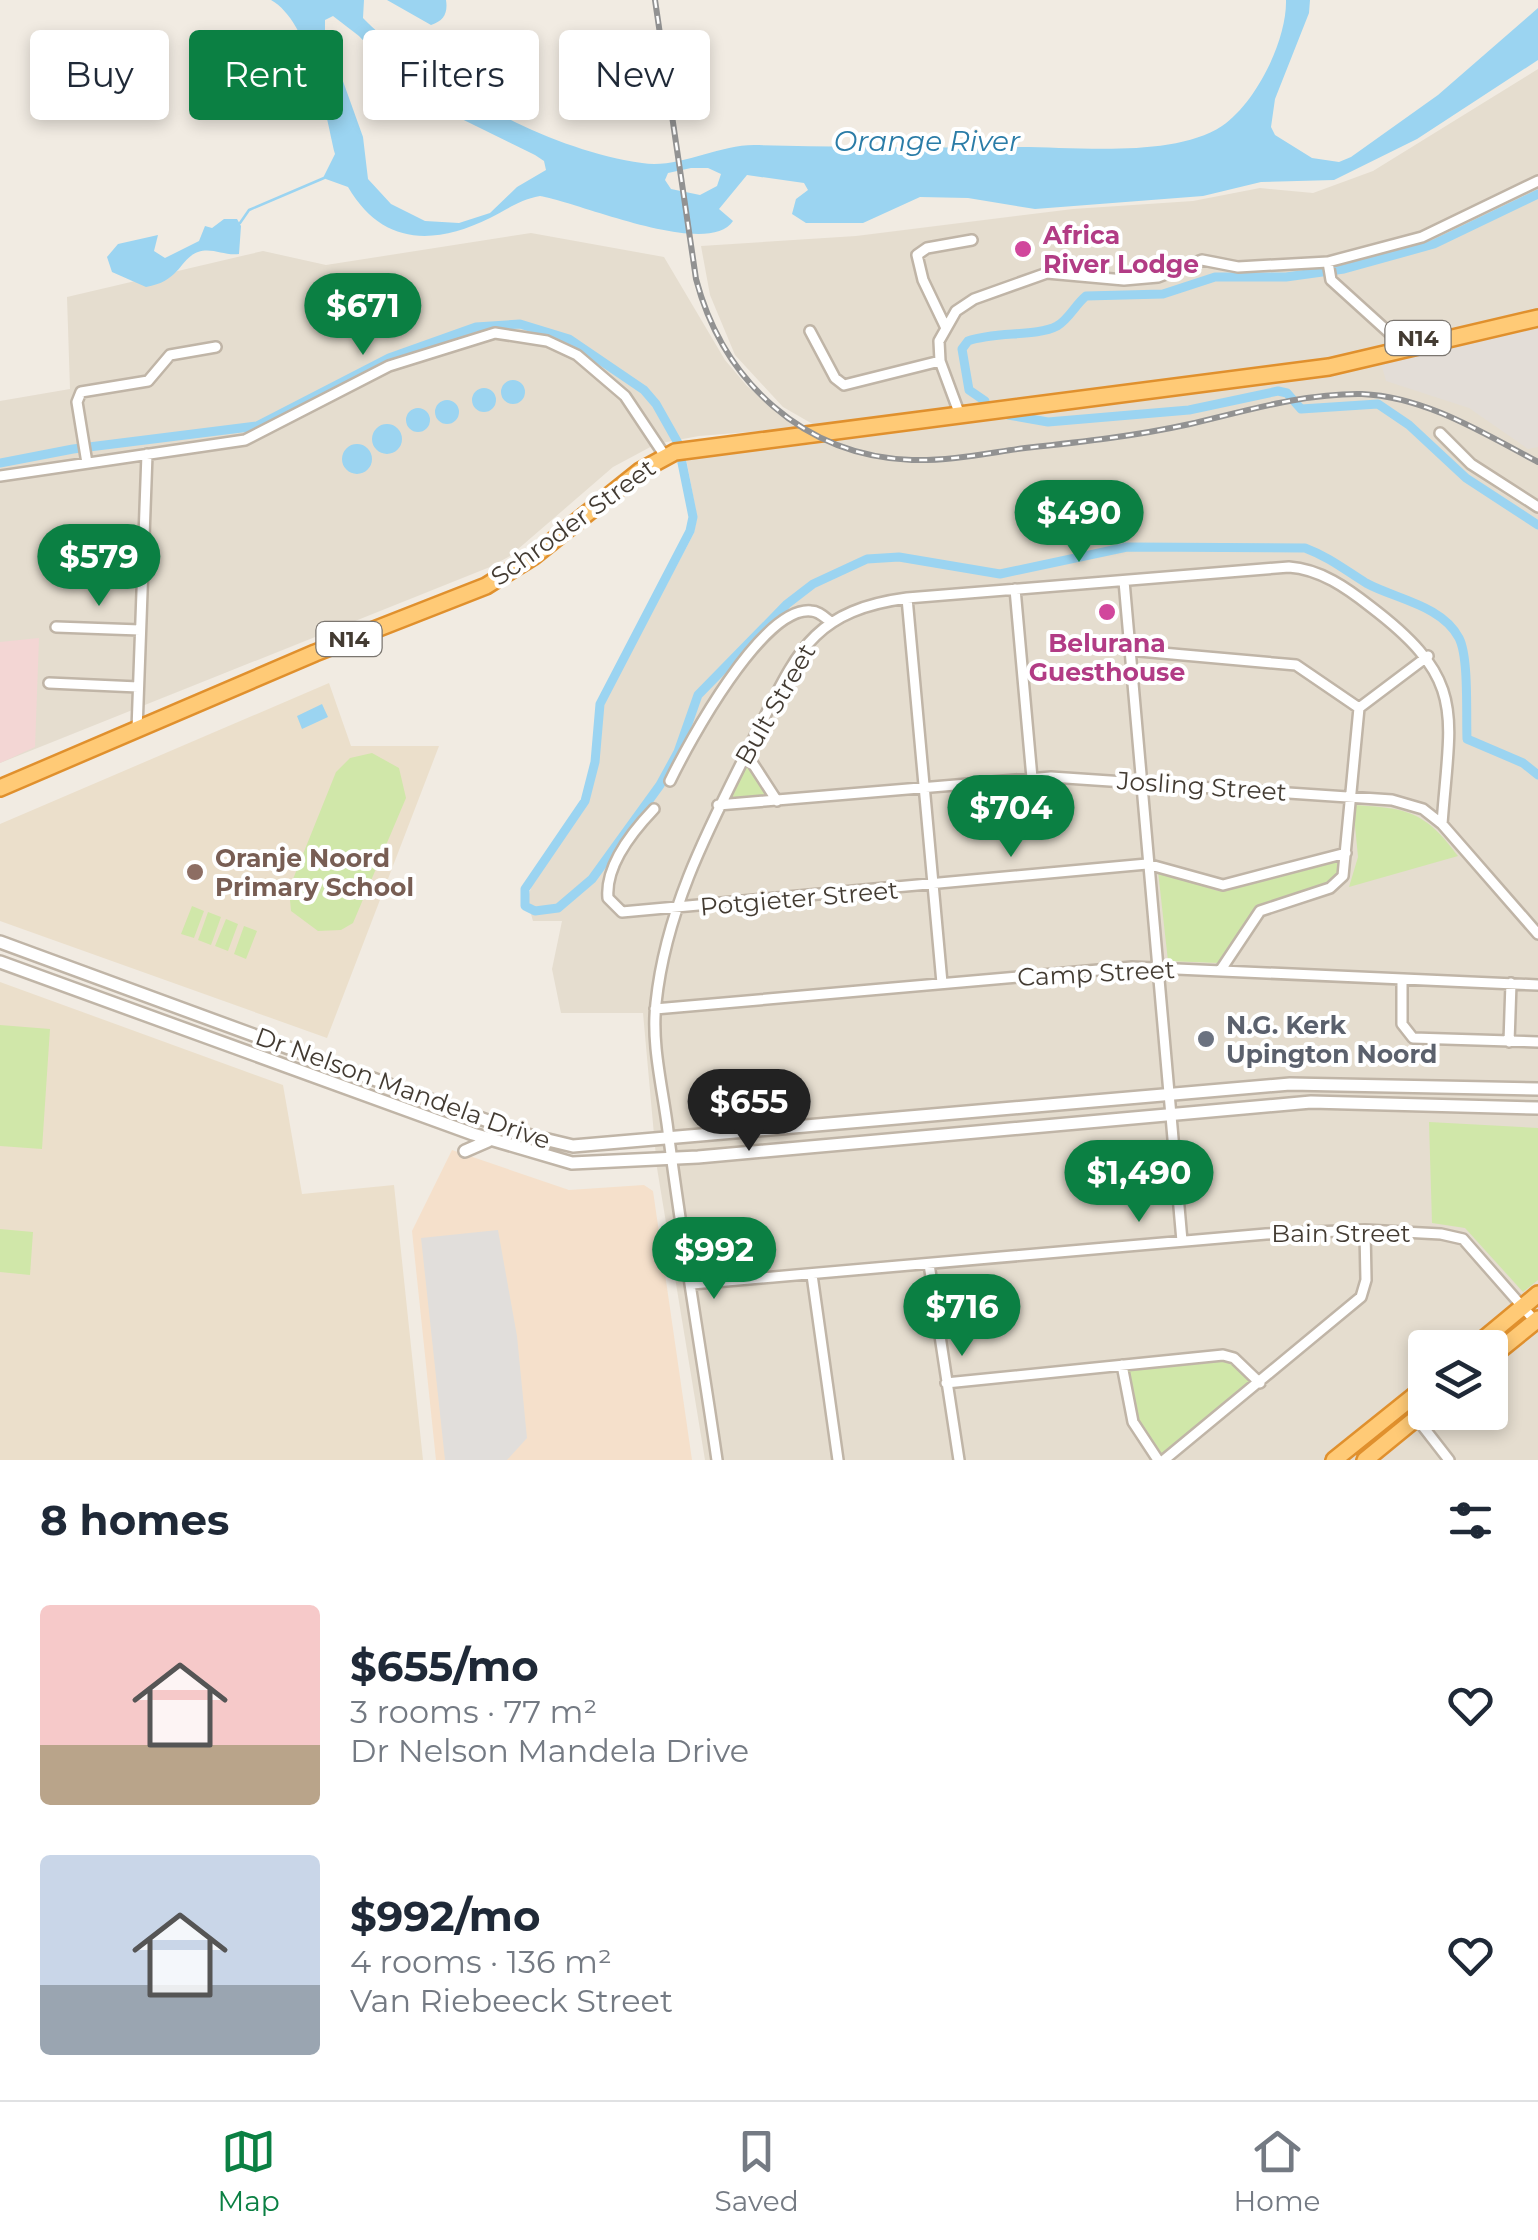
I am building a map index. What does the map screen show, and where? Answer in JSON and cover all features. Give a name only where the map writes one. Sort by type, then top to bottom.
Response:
[{"type":"highway","name":"Schroder Street","points":[[1404,346],[1538,310]]},
{"type":"highway","name":"Schroder Street","points":[[0,788],[314,652],[486,586],[534,556],[598,500],[676,453],[1300,368],[1538,318]]},
{"type":"highway","points":[[1495,1330],[1538,1294]]},
{"type":"highway","points":[[1508,1343],[1536,1320]]},
{"type":"highway","points":[[1334,1460],[1408,1401]]},
{"type":"highway","points":[[1365,1460],[1408,1425]]},
{"type":"street","points":[[960,414],[940,361],[939,341],[956,311],[974,299],[1046,273],[1124,280],[1158,277],[1202,260],[1238,267],[1328,270],[1422,237],[1538,181]]},
{"type":"street","points":[[945,326],[922,280],[917,255],[927,248],[972,240]]},
{"type":"street","points":[[1328,270],[1404,346]]},
{"type":"street","points":[[810,331],[835,378],[844,386],[940,361]]},
{"type":"street","points":[[0,476],[248,439],[389,366],[494,333],[547,341],[577,356],[626,396],[676,453]]},
{"type":"street","points":[[87,463],[77,402],[81,392],[144,382],[170,355],[216,347]]},
{"type":"street","points":[[1440,434],[1472,464],[1538,507]]},
{"type":"street","points":[[137,730],[146,454]]},
{"type":"street","name":"Bult Street","points":[[717,1460],[671,1159],[655,1009],[675,908],[718,806],[794,661],[831,622],[859,606],[907,598],[1299,568],[1348,590],[1428,656]]},
{"type":"street","points":[[1124,580],[1182,1240]]},
{"type":"street","points":[[1015,589],[1032,778]]},
{"type":"street","points":[[907,598],[942,984]]},
{"type":"street","points":[[670,781],[704,712],[760,642],[804,612],[816,612],[831,622]]},
{"type":"street","points":[[56,627],[140,630]]},
{"type":"street","points":[[1128,650],[1296,664],[1358,708]]},
{"type":"street","points":[[1220,971],[1261,911],[1336,884],[1345,871],[1358,708],[1428,656],[1442,685],[1448,717],[1442,824],[1538,934]]},
{"type":"street","points":[[49,683],[138,687]]},
{"type":"street","points":[[746,753],[777,800]]},
{"type":"street","name":"Josling Street","points":[[718,806],[1032,778],[1348,796],[1413,805],[1442,824]]},
{"type":"street","name":"Potgieter Street","points":[[654,809],[612,870],[607,892],[614,906],[624,913],[1148,864],[1224,885],[1346,853]]},
{"type":"street","name":"Dr Nelson Mandela Drive","points":[[0,942],[499,1125],[572,1146],[1302,1084],[1538,1090]]},
{"type":"street","name":"Dr Nelson Mandela Drive","points":[[0,962],[492,1140],[572,1163],[671,1159],[1311,1102],[1538,1108]]},
{"type":"street","name":"Camp Street","points":[[655,1009],[1157,967],[1538,984]]},
{"type":"street","points":[[1402,980],[1402,1024],[1409,1036],[1538,1042]]},
{"type":"street","points":[[1509,1042],[1510,983]]},
{"type":"street","points":[[447,1106],[467,1130],[499,1125]]},
{"type":"street","points":[[465,1150],[492,1140]]},
{"type":"street","points":[[1122,1364],[1134,1422],[1161,1460],[1361,1297],[1366,1280],[1364,1230]]},
{"type":"street","name":"Bain Street","points":[[692,1284],[1182,1240],[1364,1230],[1458,1236],[1536,1320]]},
{"type":"street","points":[[928,1264],[959,1460]]},
{"type":"street","points":[[812,1275],[838,1460]]},
{"type":"street","points":[[946,1383],[1224,1355],[1239,1362],[1260,1383]]},
{"type":"street","points":[[1430,1430],[1449,1460]]},
{"type":"shaded area","points":[[1538,69],[1538,1460],[705,1460],[657,1168],[643,1013],[561,1013],[552,969],[562,921],[533,921],[527,900],[536,873],[588,803],[598,763],[603,705],[694,533],[697,517],[686,458],[815,444],[823,430],[783,407],[735,355],[710,295],[701,246],[856,236],[1073,209],[1193,201],[1260,188],[1313,193],[1373,171]]},
{"type":"shaded area","points":[[531,233],[664,257],[725,360],[747,386],[796,428],[699,436],[656,444],[613,467],[510,556],[490,567],[0,763],[0,401],[70,389],[67,297],[263,251],[326,265]]},
{"type":"shaded area","points":[[1538,325],[1538,447],[1528,449],[1469,408],[1386,381],[1381,363]]},
{"type":"shaded area","points":[[39,638],[35,747],[0,763],[0,642]]},
{"type":"shaded area","name":"Oranje Noord Primary School","points":[[329,683],[351,746],[439,746],[327,1038],[0,921],[0,824]]},
{"type":"shaded area","points":[[0,982],[283,1085],[302,1194],[394,1185],[423,1460],[0,1460]]},
{"type":"shaded area","points":[[452,1150],[569,1190],[644,1185],[653,1191],[692,1460],[436,1460],[412,1231]]},
{"type":"shaded area","points":[[498,1230],[517,1336],[527,1438],[507,1460],[445,1460],[421,1238]]},
{"type":"green space","points":[[372,753],[399,768],[406,798],[353,923],[341,930],[318,931],[291,911],[289,889],[336,772],[350,758]]},
{"type":"green space","points":[[746,762],[770,799],[725,804]]},
{"type":"green space","points":[[1353,805],[1413,815],[1435,829],[1458,856],[1349,887],[1358,857]]},
{"type":"green space","points":[[1339,858],[1339,874],[1330,882],[1258,908],[1219,963],[1168,961],[1158,871],[1218,891]]},
{"type":"green space","points":[[192,906],[204,911],[194,938],[181,934]]},
{"type":"green space","points":[[208,912],[221,917],[211,945],[198,940]]},
{"type":"green space","points":[[226,919],[238,924],[228,951],[215,946]]},
{"type":"green space","points":[[244,926],[257,931],[246,959],[234,954]]},
{"type":"green space","points":[[0,1025],[50,1029],[42,1149],[0,1146]]},
{"type":"green space","points":[[1429,1122],[1538,1128],[1538,1280],[1523,1292],[1465,1228],[1432,1223]]},
{"type":"green space","points":[[0,1229],[33,1232],[30,1275],[0,1272]]},
{"type":"green space","points":[[1232,1355],[1256,1384],[1162,1460],[1134,1418],[1125,1364]]},
{"type":"water","points":[[271,0],[364,0],[363,18],[376,30],[363,30],[363,40],[333,16],[325,20],[325,30],[296,27]]},
{"type":"water","points":[[387,0],[446,0],[446,9],[442,19],[431,25]]},
{"type":"water","points":[[1286,0],[1310,0],[1309,13],[1275,99],[1271,127],[1275,135],[1312,158],[1339,162],[1438,95],[1538,8],[1538,60],[1417,139],[1334,180],[1261,182],[1203,196],[1035,209],[968,198],[920,197],[863,223],[806,223],[792,214],[796,199],[808,190],[804,183],[747,175],[719,209],[733,221],[719,231],[671,231],[540,196],[469,227],[429,236],[393,230],[362,206],[348,187],[323,178],[335,154],[327,120],[343,120],[343,81],[363,137],[368,179],[391,204],[425,221],[459,223],[490,213],[517,187],[546,170],[544,161],[535,155],[464,120],[511,120],[584,150],[656,164],[754,145],[1096,149],[1178,143],[1202,136],[1235,116],[1257,87],[1275,51]],"holes":[[[708,168],[721,174],[717,186],[700,195],[671,189],[665,180],[668,173]]]},
{"type":"water","points":[[224,219],[237,219],[241,226],[239,254],[198,252],[166,280],[146,287],[112,272],[107,257],[118,244],[158,235],[154,251],[165,258],[199,241],[205,226],[212,228]]},
{"type":"water","points":[[513,380],[525,392],[513,404],[501,392]]},
{"type":"water","points":[[484,388],[496,400],[484,412],[472,400]]},
{"type":"water","points":[[447,400],[459,412],[447,424],[435,412]]},
{"type":"water","points":[[418,408],[430,420],[418,432],[406,420]]},
{"type":"water","points":[[387,424],[398,428],[402,439],[398,450],[387,454],[376,450],[372,439],[376,428]]},
{"type":"water","points":[[357,444],[368,448],[372,459],[368,470],[357,474],[346,470],[342,459],[346,448]]},
{"type":"water","points":[[322,704],[328,717],[302,729],[297,716]]},
{"type":"waterway","points":[[240,223],[249,210],[324,178]]},
{"type":"waterway","points":[[985,401],[969,390],[962,349],[968,341],[1057,326],[1086,296],[1163,294],[1215,277],[1286,277],[1344,269],[1434,244],[1538,194]]},
{"type":"waterway","points":[[0,463],[73,449],[257,426],[389,358],[476,327],[520,324],[569,339],[644,390],[678,443],[693,517],[690,531],[600,704],[595,762],[585,801],[525,889],[525,906],[535,911],[558,908],[592,879],[660,785],[678,752],[698,695],[787,604],[813,584],[867,559],[899,557],[1000,574],[1127,547],[1305,548],[1366,583],[1430,610],[1451,627],[1459,638],[1464,658],[1467,739],[1523,763],[1538,775]]},
{"type":"waterway","points":[[1008,415],[1048,422],[1189,410],[1278,391],[1287,393],[1301,409],[1378,404],[1409,425],[1466,478],[1538,525]]},
{"type":"railway","points":[[655,0],[696,279],[726,350],[747,380],[803,428],[836,444],[873,455],[940,459],[1129,435],[1297,400],[1362,394],[1431,409],[1538,462]]},
{"type":"place","name":"Africa River Lodge","points":[[1023,249]]},
{"type":"place","name":"Belurana Guesthouse","points":[[1107,612]]},
{"type":"place","name":"Oranje Noord Primary School","points":[[195,872]]},
{"type":"place","name":"N.G. Kerk Upington Noord","points":[[1206,1039]]},
{"type":"water label","name":"Orange River","points":[[927,141]]}]
